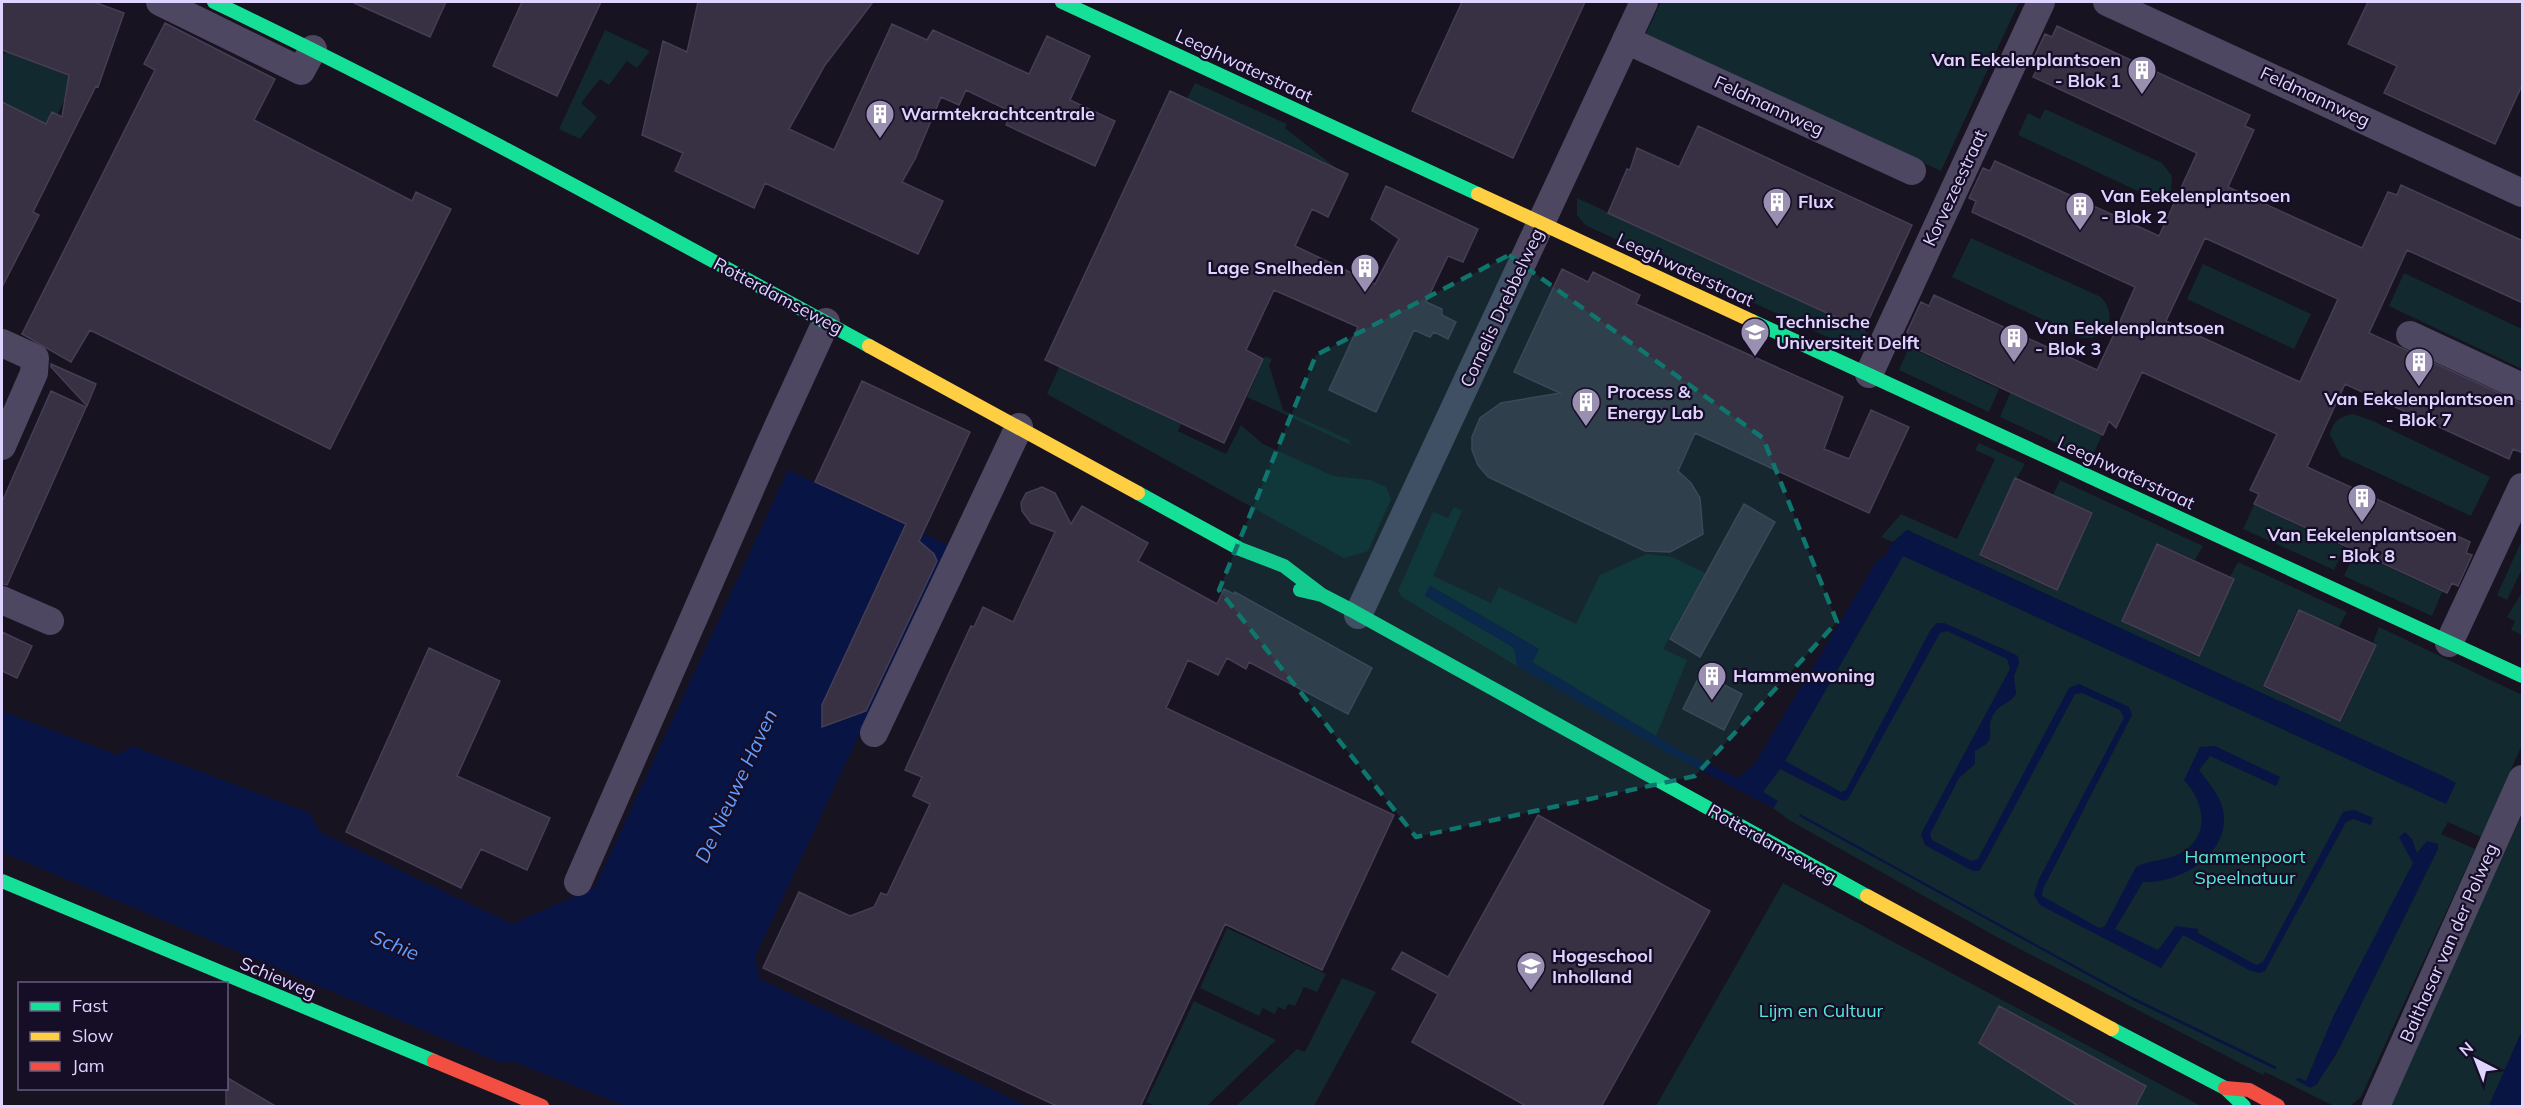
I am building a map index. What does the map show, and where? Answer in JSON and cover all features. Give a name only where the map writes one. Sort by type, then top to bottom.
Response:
[{"type":"street","points":[[160,2],[301,71],[312,49]]},
{"type":"street","name":"Rotterdamseweg","points":[[214,2],[312,49],[826,322],[1239,549],[1262,554],[1294,571],[1322,595],[1358,615],[1995,968],[2225,1088],[2244,1107]]},
{"type":"street","name":"Leeghwaterstraat","points":[[1062,2],[2523,676]]},
{"type":"street","name":"Cornelis Drebbelweg","points":[[1358,615],[1644,2]]},
{"type":"street","name":"Korvezeestraat","points":[[1869,374],[2041,2]]},
{"type":"street","name":"Feldmannweg","points":[[2107,2],[2523,193]]},
{"type":"street","name":"Feldmannweg","points":[[1626,40],[1912,171]]},
{"type":"street","points":[[578,882],[770,444],[826,322]]},
{"type":"street","points":[[2410,335],[2523,387]]},
{"type":"street","points":[[2,344],[35,358],[34,373],[2,446]]},
{"type":"street","points":[[874,733],[1019,427]]},
{"type":"street","points":[[2450,643],[2523,487]]},
{"type":"street","name":"Rotterdamseweg","points":[[1239,549],[1255,567],[1295,590],[1322,595]]},
{"type":"street","points":[[2,600],[50,621]]},
{"type":"street","name":"Balthasar van der Polweg","points":[[2376,1107],[2523,779]]},
{"type":"street","name":"Schieweg","points":[[2,881],[542,1107]]},
{"type":"street","name":"Rotterdamseweg","points":[[2225,1088],[2249,1090],[2278,1107]]},
{"type":"highlighted area","points":[[1509,255],[1763,438],[1837,622],[1695,776],[1416,837],[1219,590],[1316,355]]},
{"type":"green space","points":[[1661,2],[2019,2],[1941,171],[1645,35]]},
{"type":"green space","points":[[605,30],[650,51],[637,68],[627,61],[609,85],[600,79],[581,103],[597,117],[580,139],[559,129]]},
{"type":"green space","points":[[7,52],[76,78],[57,115],[52,112],[46,124],[2,102],[2,55]]},
{"type":"green space","points":[[1195,83],[1287,124],[1285,128],[1335,167],[1187,99]]},
{"type":"green space","points":[[2045,109],[2162,163],[2172,176],[2171,191],[2157,203],[2139,202],[2142,193],[2018,135],[2028,113],[2040,119]]},
{"type":"green space","points":[[1577,198],[1869,333],[1860,352],[1585,225],[1577,215]]},
{"type":"green space","points":[[1971,238],[2101,297],[2106,304],[2110,319],[2104,331],[2091,338],[2082,338],[1952,277]]},
{"type":"green space","points":[[2203,264],[2311,314],[2294,349],[2187,299]]},
{"type":"green space","points":[[2404,273],[2522,329],[2522,369],[2389,306]]},
{"type":"green space","points":[[1909,347],[1999,389],[1989,412],[1899,370]]},
{"type":"green space","points":[[1265,356],[1272,359],[1269,365],[1283,410],[1349,440],[1351,445],[1247,397]]},
{"type":"green space","points":[[1059,367],[1181,424],[1178,431],[1226,454],[1241,425],[1263,444],[1333,476],[1370,480],[1386,487],[1391,499],[1368,551],[1344,558],[1047,394]]},
{"type":"green space","points":[[2010,393],[2102,435],[2091,459],[2000,417]]},
{"type":"green space","points":[[2353,414],[2373,421],[2490,477],[2471,516],[2341,456],[2330,435],[2331,430],[2337,420]]},
{"type":"green space","name":"Hammenpoort Speelnatuur","points":[[1979,443],[2025,464],[2015,478],[1979,556],[2057,591],[2093,513],[2053,495],[2060,480],[2203,546],[2195,560],[2157,543],[2122,621],[2198,657],[2234,579],[2230,577],[2238,562],[2347,612],[2339,627],[2298,609],[2263,687],[2341,722],[2377,644],[2373,642],[2379,627],[2522,695],[2522,745],[2481,837],[2448,822],[2441,834],[2475,849],[2361,1097],[2350,1106],[2334,1106],[2265,1072],[2263,1075],[1995,936],[1789,820],[1773,808],[1775,806],[1751,791],[1904,542],[2456,783],[1907,530],[1893,542],[1881,537],[1901,514],[1957,539],[1995,459],[1975,450]],"holes":[[[1813,823],[2132,997],[2276,1067],[2275,1069],[2133,1000]],[[2437,843],[2431,863],[2335,1056],[2316,1085],[2296,1080],[2299,1078],[2306,1082]]]},
{"type":"green space","points":[[2254,505],[2344,547],[2334,570],[2243,529]]},
{"type":"green space","points":[[1454,507],[1462,511],[1433,576],[1491,603],[1499,587],[1576,624],[1600,575],[1647,554],[1672,557],[1705,573],[1663,649],[1687,660],[1656,736],[1532,662],[1539,649],[1431,586],[1425,596],[1515,648],[1517,666],[1402,597],[1398,591],[1433,512],[1448,518]]},
{"type":"green space","points":[[2522,540],[2522,569],[2507,600],[2497,595]]},
{"type":"green space","points":[[2355,552],[2442,592],[2432,616],[2344,576]]},
{"type":"green space","points":[[2522,592],[2522,635],[2511,630],[2515,621],[2507,617]]},
{"type":"green space","points":[[2522,815],[2522,1031],[2489,1106],[2388,1106]]},
{"type":"green space","name":"Lijm en Cultuur","points":[[1783,883],[2201,1106],[1656,1106]]},
{"type":"green space","points":[[1227,928],[1326,974],[1317,992],[1304,987],[1295,1006],[1288,1004],[1285,1010],[1278,1007],[1275,1014],[1263,1008],[1259,1016],[1200,988]]},
{"type":"green space","points":[[1342,978],[1376,992],[1314,1106],[1236,1106],[1297,1049],[1305,1052]]},
{"type":"green space","points":[[1194,1001],[1276,1040],[1207,1106],[1156,1106],[1146,1102]]},
{"type":"water","points":[[788,470],[948,545],[755,957],[760,979],[1027,1106],[625,1106],[512,1061],[501,1063],[2,852],[2,711],[117,755],[133,746],[310,813],[320,832],[512,924],[595,887]]},
{"type":"water","points":[[1907,530],[2445,777],[2456,783],[2446,804],[1903,556],[1785,761],[1841,792],[1846,790],[1931,629],[1937,623],[1944,623],[2018,656],[2019,663],[2014,676],[2016,694],[1995,712],[1991,719],[1990,738],[1975,751],[1975,764],[1959,778],[1930,834],[1932,840],[1971,861],[1978,859],[2069,688],[2079,684],[2129,707],[2132,715],[2043,889],[2042,896],[2099,928],[2105,926],[2136,867],[2177,855],[2196,840],[2202,820],[2200,810],[2197,799],[2184,780],[2200,747],[2215,746],[2280,777],[2276,786],[2210,756],[2199,770],[2219,799],[2223,810],[2224,826],[2219,840],[2211,853],[2187,872],[2172,878],[2143,882],[2115,929],[2158,950],[2176,926],[2198,929],[2198,933],[2256,965],[2263,962],[2343,812],[2354,810],[2373,818],[2371,825],[2353,819],[2346,822],[2265,971],[2260,973],[2251,971],[2183,935],[2161,968],[2040,905],[2034,895],[2039,879],[2124,718],[2120,710],[2082,693],[2075,694],[1987,858],[1979,871],[1973,871],[1925,845],[1921,834],[2010,669],[2007,659],[1947,631],[1940,633],[1848,799],[1843,801],[1780,769],[1763,792],[1778,801],[1773,808],[1664,751],[1517,666],[1514,648],[1425,595],[1430,586],[1539,649],[1532,662],[1682,752],[1738,778],[1755,763],[1878,559],[1884,557],[1893,542]]},
{"type":"water","points":[[1800,814],[2132,997],[2277,1067],[2275,1069],[2133,1000],[1799,816]]},
{"type":"water","points":[[2405,832],[2412,839],[2417,853],[2427,841],[2438,844],[2438,849],[2340,1047],[2316,1085],[2310,1088],[2296,1080],[2299,1078],[2306,1081],[2333,1017],[2413,863],[2399,837]]},
{"type":"water","points":[[2522,1031],[2522,1106],[2489,1106]]},
{"type":"building","points":[[2,2],[94,2],[124,13],[98,87],[96,86],[33,212],[39,215],[2,287],[2,102],[46,124],[52,112],[62,117],[69,75],[2,50]]},
{"type":"building","points":[[352,2],[446,2],[430,37]]},
{"type":"building","points":[[522,2],[601,2],[557,96],[493,66]]},
{"type":"building","points":[[698,2],[873,2],[825,65],[789,129],[834,150],[892,24],[927,40],[933,30],[1029,74],[1047,36],[1090,56],[1070,100],[1115,121],[1095,166],[1006,125],[1012,112],[966,90],[959,105],[941,97],[915,159],[902,182],[943,201],[918,254],[765,183],[754,208],[675,171],[683,153],[642,135],[663,41],[687,52]]},
{"type":"building","points":[[1462,2],[1585,2],[1513,158],[1412,111]]},
{"type":"building","points":[[2368,2],[2523,2],[2523,83],[2495,144],[2384,93],[2397,66],[2348,44]]},
{"type":"building","points":[[165,23],[275,79],[254,120],[412,201],[416,192],[451,209],[330,449],[90,330],[71,362],[22,334],[155,70],[144,64]]},
{"type":"building","points":[[2057,26],[2250,115],[2245,126],[2254,130],[2228,187],[2362,248],[2388,192],[2397,195],[2401,185],[2523,241],[2523,303],[2407,250],[2369,333],[2523,404],[2523,453],[2513,449],[2509,459],[2345,384],[2307,467],[2470,542],[2466,553],[2472,555],[2458,586],[2452,583],[2447,593],[2254,504],[2259,494],[2250,490],[2277,434],[2142,372],[2116,428],[2109,421],[2103,435],[1910,346],[1913,340],[1907,332],[1921,302],[1929,306],[1934,295],[2097,370],[2117,328],[2135,287],[1972,212],[1976,201],[1969,198],[1983,168],[1990,171],[1995,161],[2159,236],[2197,153],[2033,77],[2038,67],[2031,64],[2045,34],[2052,37]],"holes":[[[2205,238],[2338,299],[2300,382],[2166,321]]]},
{"type":"building","points":[[1170,91],[1348,174],[1328,217],[1312,209],[1295,246],[1375,284],[1399,239],[1371,219],[1386,186],[1478,229],[1463,262],[1448,256],[1426,302],[1442,309],[1442,315],[1456,322],[1448,339],[1434,332],[1430,337],[1414,330],[1376,412],[1329,390],[1358,327],[1274,290],[1246,350],[1263,359],[1224,443],[1045,360]]},
{"type":"building","name":"Flux","points":[[1698,126],[1912,225],[1864,330],[1608,213],[1627,169],[1630,170],[1637,148],[1679,167]]},
{"type":"building","points":[[1562,269],[1588,282],[1593,272],[1640,295],[1636,304],[1843,397],[1824,449],[1849,459],[1871,410],[1909,427],[1869,513],[1695,433],[1678,471],[1691,483],[1700,498],[1703,534],[1670,552],[1645,551],[1488,477],[1478,465],[1472,450],[1472,437],[1480,418],[1501,403],[1560,393],[1514,372]]},
{"type":"building","points":[[51,364],[96,384],[87,406],[51,367]]},
{"type":"building","points":[[862,381],[970,432],[919,541],[934,554],[937,561],[866,711],[822,727],[822,705],[906,524],[815,482]]},
{"type":"building","points":[[51,391],[86,407],[7,585],[2,584],[2,502]]},
{"type":"building","points":[[2015,478],[2092,513],[2057,590],[1980,555]]},
{"type":"building","points":[[1042,487],[1055,493],[1071,524],[1082,506],[1148,543],[1138,561],[1217,604],[1224,589],[1234,594],[1235,592],[1372,668],[1348,714],[1249,662],[1246,669],[1227,658],[1218,675],[1188,660],[1166,708],[1394,815],[1322,970],[1225,924],[1140,1107],[1059,1107],[763,968],[799,892],[850,916],[874,907],[881,893],[887,895],[930,804],[913,796],[922,777],[905,770],[945,682],[971,626],[974,627],[983,607],[1013,622],[1055,532],[1031,523],[1022,511],[1021,503],[1026,493]]},
{"type":"building","points":[[1744,504],[1775,522],[1700,657],[1670,639]]},
{"type":"building","points":[[2157,544],[2234,579],[2199,656],[2122,621]]},
{"type":"building","points":[[2299,610],[2376,645],[2340,721],[2264,686]]},
{"type":"building","points":[[2,632],[32,646],[17,678],[2,671]]},
{"type":"building","points":[[429,648],[500,681],[457,776],[550,818],[527,870],[481,849],[461,888],[346,832]]},
{"type":"building","name":"Hammenwoning","points":[[1701,673],[1742,694],[1724,730],[1683,709]]},
{"type":"building","points":[[1538,815],[1710,911],[1601,1107],[1528,1107],[1412,1042],[1438,994],[1392,969],[1402,952],[1448,977]]},
{"type":"building","points":[[1999,1006],[2146,1086],[2135,1107],[2080,1107],[1979,1043]]},
{"type":"building","points":[[228,1078],[277,1107],[226,1107]]},
{"type":"traffic: fast","points":[[214,2],[462,126],[869,346]]},
{"type":"traffic: fast","points":[[1062,2],[1478,194]]},
{"type":"traffic: fast","points":[[1752,321],[2522,676]]},
{"type":"traffic: fast","points":[[1138,493],[1240,549],[1284,566],[1322,595]]},
{"type":"traffic: fast","points":[[1300,590],[1322,595],[1351,610],[1867,896]]},
{"type":"traffic: fast","points":[[2,881],[434,1061]]},
{"type":"traffic: fast","points":[[2112,1029],[2225,1088],[2244,1106]]},
{"type":"traffic: slow","points":[[1478,194],[1752,321]]},
{"type":"traffic: slow","points":[[869,346],[1138,493]]},
{"type":"traffic: slow","points":[[1867,896],[2112,1029]]},
{"type":"traffic: jam","points":[[434,1061],[542,1106]]},
{"type":"traffic: jam","points":[[2225,1088],[2249,1090],[2278,1106]]},
{"type":"place","name":"Van Eekelenplantsoen - Blok 1","points":[[2142,96]]},
{"type":"place","name":"Warmtekrachtcentrale","points":[[880,140]]},
{"type":"place","name":"Flux","points":[[1777,228]]},
{"type":"place","name":"Van Eekelenplantsoen - Blok 2","points":[[2080,232]]},
{"type":"place","name":"Lage Snelheden","points":[[1365,294]]},
{"type":"place","name":"Technische Universiteit Delft","points":[[1755,358]]},
{"type":"place","name":"Van Eekelenplantsoen - Blok 3","points":[[2014,364]]},
{"type":"place","name":"Van Eekelenplantsoen - Blok 7","points":[[2419,388]]},
{"type":"place","name":"Process & Energy Lab","points":[[1586,428]]},
{"type":"place","name":"Van Eekelenplantsoen - Blok 8","points":[[2362,524]]},
{"type":"place","name":"Hammenwoning","points":[[1712,702]]},
{"type":"place","name":"Hogeschool Inholland","points":[[1531,992]]},
{"type":"water label","name":"De Nieuwe Haven","points":[[736,786]]},
{"type":"water label","name":"Schie","points":[[395,945]]}]
